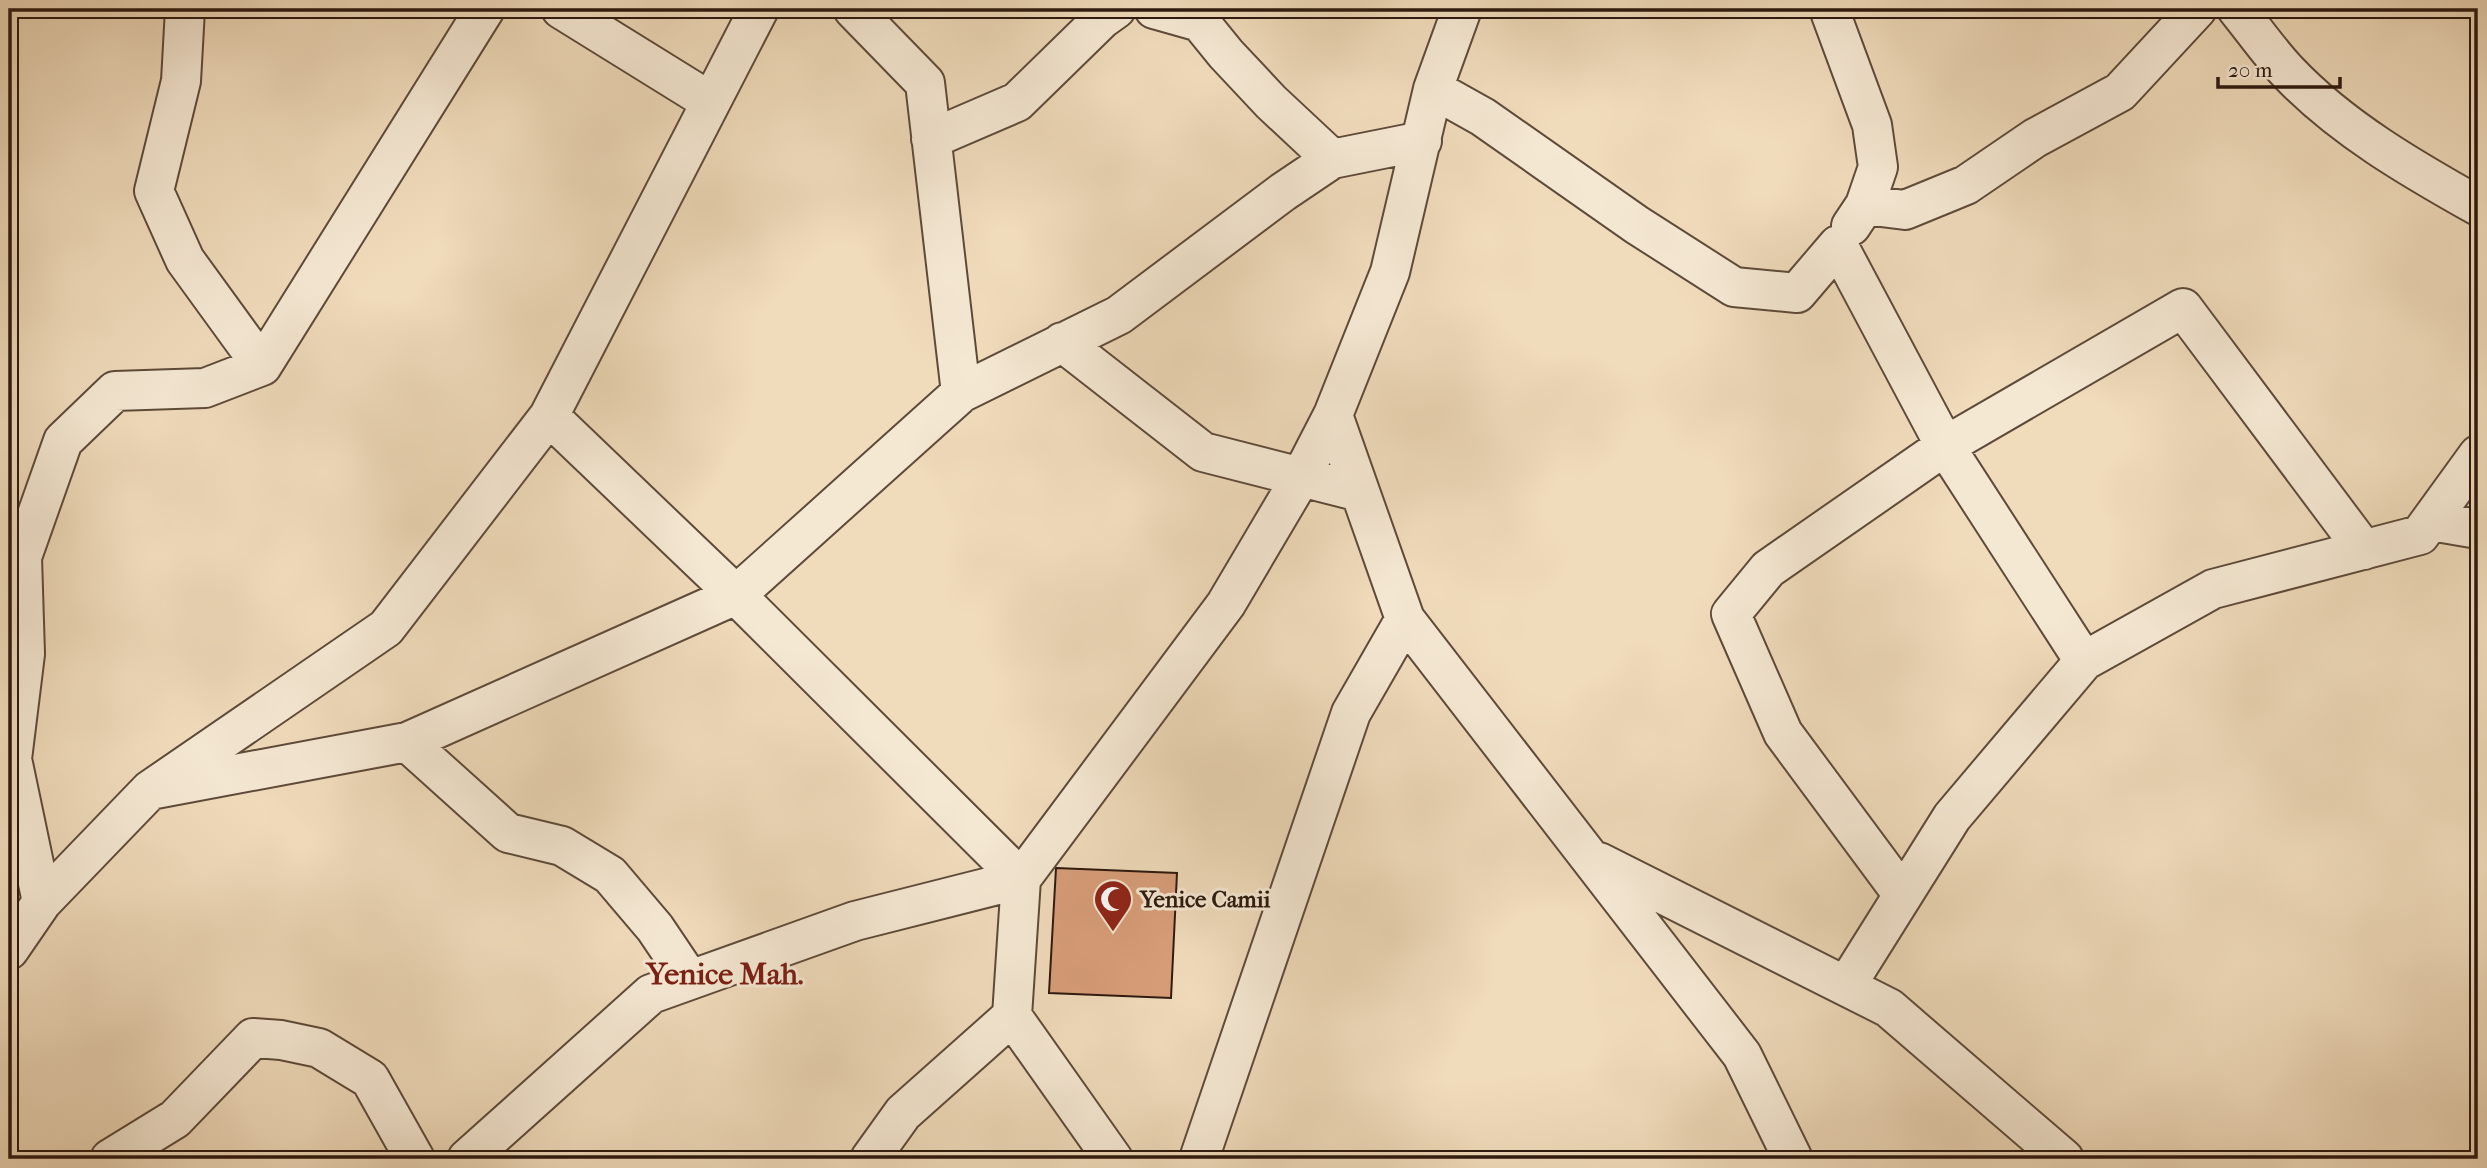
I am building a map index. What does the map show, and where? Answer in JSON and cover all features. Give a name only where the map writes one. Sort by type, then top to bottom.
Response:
[{"type":"street","points":[[185,9],[181,80],[153,191],[185,260],[262,366]]},
{"type":"street","points":[[20,929],[12,759],[25,654],[22,557],[64,441],[115,391],[205,388],[262,366],[485,9]]},
{"type":"street","points":[[561,9],[711,102]]},
{"type":"street","points":[[20,929],[150,790],[386,628],[549,416],[759,9]]},
{"type":"street","points":[[853,9],[925,83],[961,393]]},
{"type":"street","points":[[931,139],[1017,102],[1102,19],[1116,9]]},
{"type":"street","points":[[1154,9],[1200,22],[1271,102],[1332,159]]},
{"type":"street","points":[[1113,1159],[1012,1016],[1021,878],[1226,604],[1301,477],[1333,415],[1390,272],[1433,89],[1462,9]]},
{"type":"street","points":[[1433,89],[1483,117],[1637,225],[1734,287],[1797,293],[1838,245],[1865,205],[1878,167],[1872,125],[1829,9]]},
{"type":"street","points":[[1865,205],[1905,210],[1966,185],[2035,138],[2120,92],[2197,9]]},
{"type":"street","points":[[2237,9],[2288,72],[2353,128],[2478,206]]},
{"type":"street","points":[[150,790],[407,742],[736,595],[961,393],[1119,315],[1283,192],[1332,159],[1422,141]]},
{"type":"street","points":[[1838,245],[1945,446],[2084,661]]},
{"type":"street","points":[[1903,895],[1783,733],[1731,614],[1768,569],[1945,446],[2183,308],[2364,550]]},
{"type":"street","points":[[1062,342],[1203,452],[1360,492]]},
{"type":"street","points":[[1333,415],[1405,619],[1742,1055],[1793,1159]]},
{"type":"street","points":[[549,416],[736,595],[1021,878]]},
{"type":"street","points":[[1846,986],[1952,817],[2084,661],[2213,589],[2420,535],[2478,455]]},
{"type":"street","points":[[2431,521],[2478,529]]},
{"type":"street","points":[[1199,1159],[1351,713],[1405,619]]},
{"type":"street","points":[[407,742],[508,833],[562,846],[610,875],[655,928],[690,980]]},
{"type":"street","points":[[1591,858],[1889,1008],[2064,1159]]},
{"type":"street","points":[[467,1159],[651,994],[855,921],[1021,878]]},
{"type":"street","points":[[870,1159],[903,1113],[1012,1016]]},
{"type":"street","points":[[110,1159],[175,1119],[253,1038],[281,1040],[319,1048],[370,1079],[415,1159]]},
{"type":"building","name":"Yenice Camii","points":[[1056,868],[1177,873],[1171,998],[1049,993]]},
{"type":"place","name":"Yenice Camii","points":[[1113,933]]},
{"type":"district","name":"Yenice Mah.","points":[[725,974]]}]
